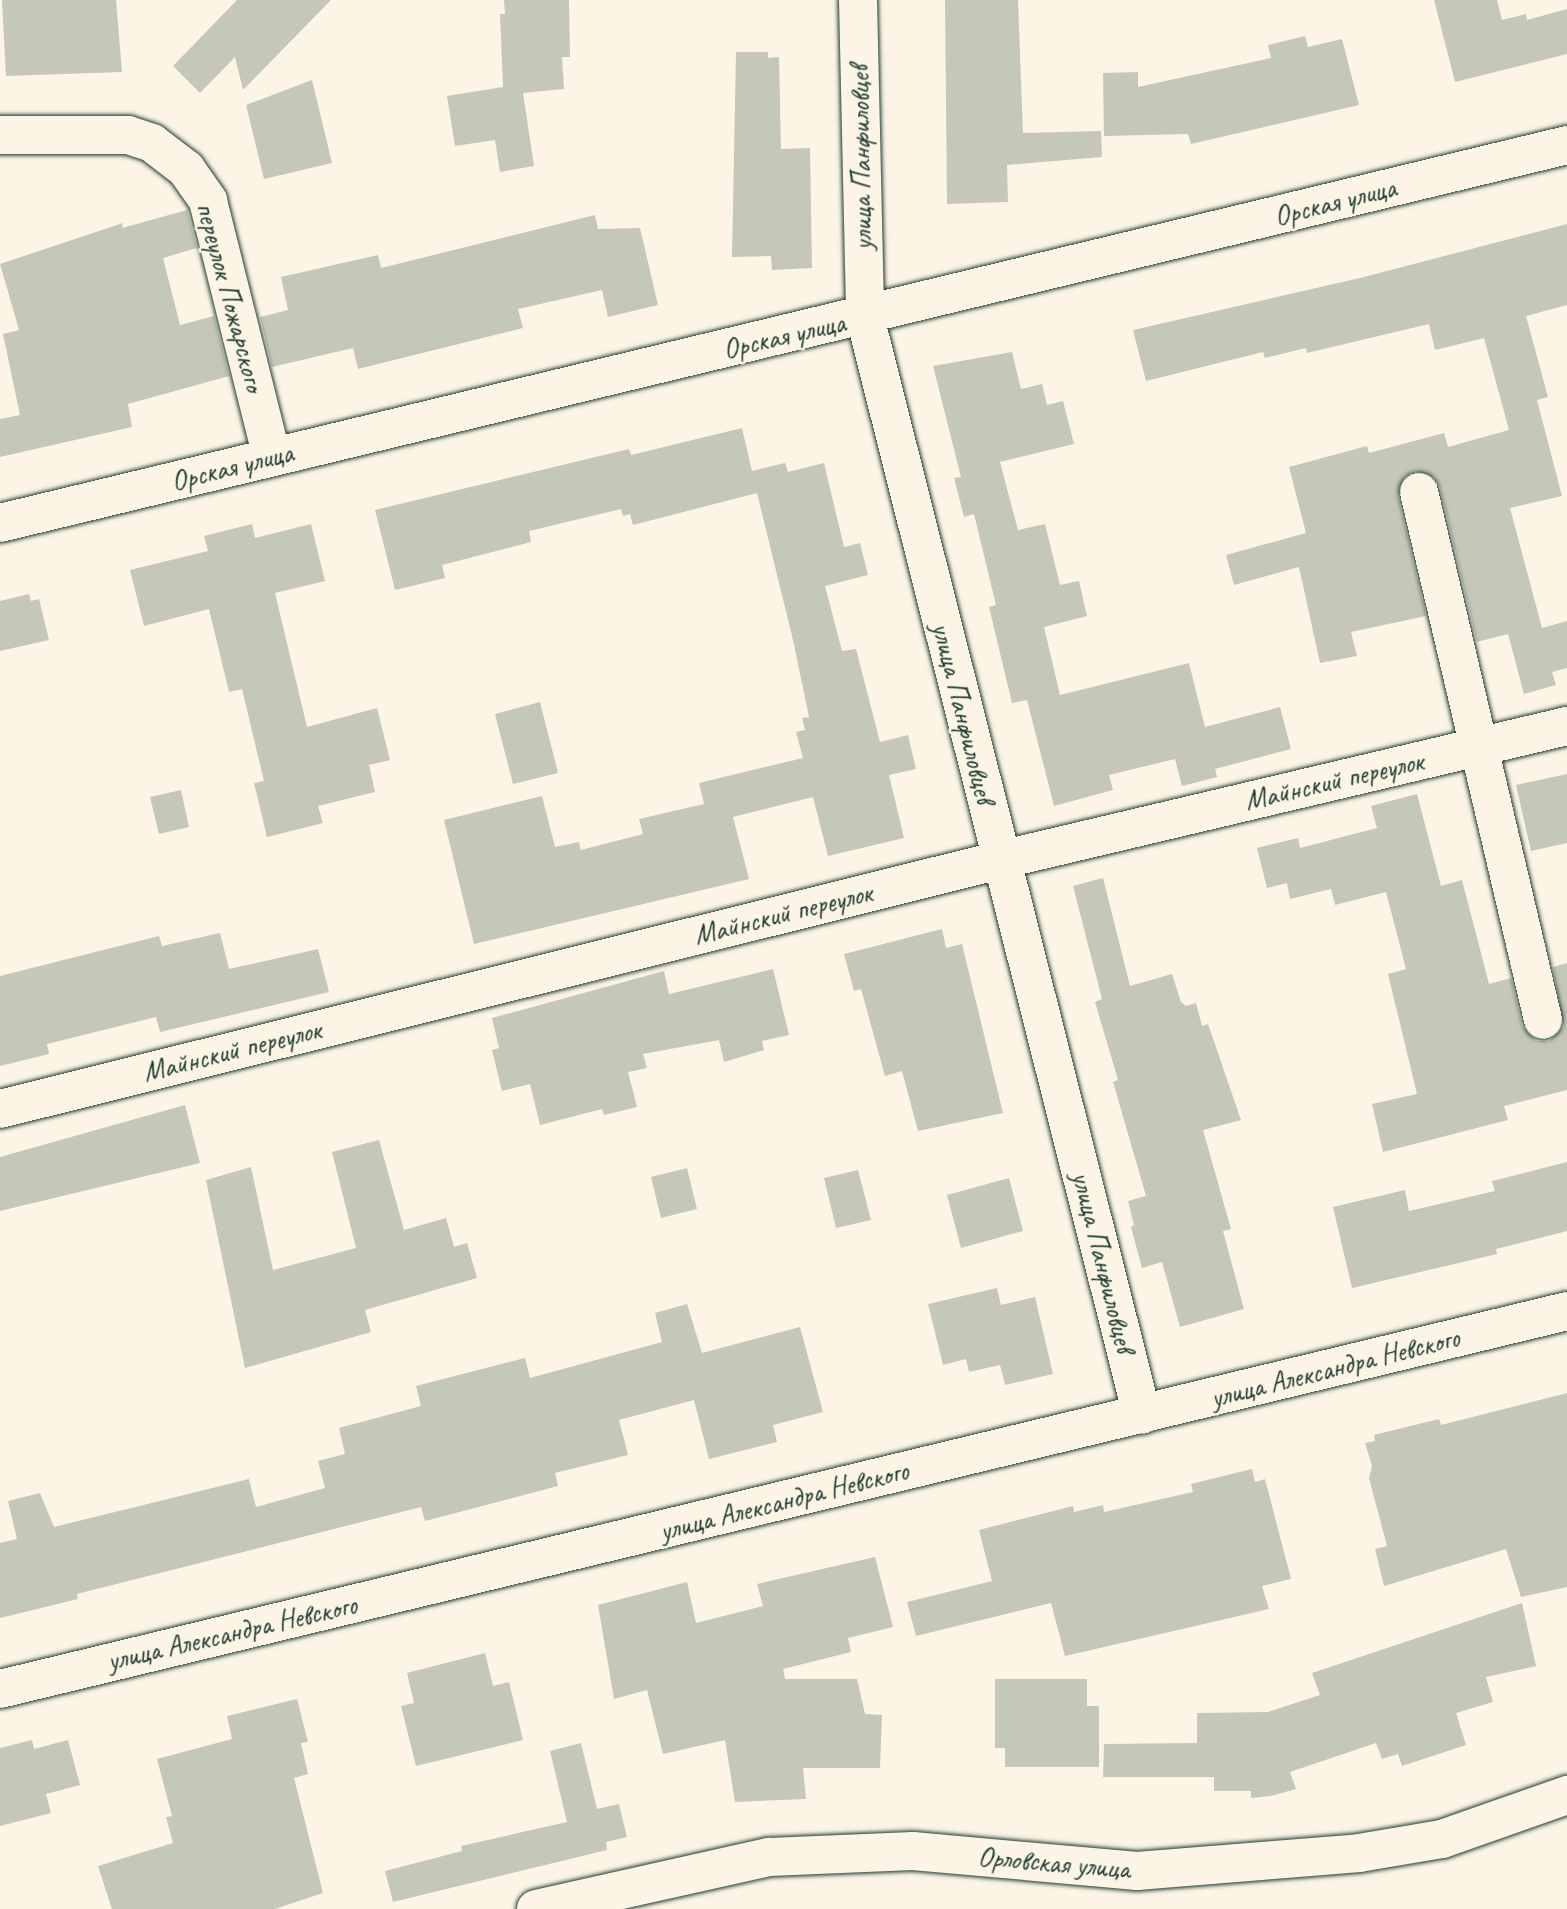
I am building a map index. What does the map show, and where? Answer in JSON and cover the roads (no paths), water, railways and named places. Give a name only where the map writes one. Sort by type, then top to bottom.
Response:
[{"type":"street","name":"улица Панфиловцев","points":[[858,0],[865,317],[1142,1415]]},
{"type":"street","name":"переулок Пожарского","points":[[0,135],[128,135],[152,143],[186,169],[208,201],[272,457]]},
{"type":"street","name":"Орская улица","points":[[0,523],[865,317],[1567,145]]},
{"type":"street","points":[[1419,492],[1543,1020]]},
{"type":"street","name":"Майнский переулок","points":[[0,1108],[1000,860],[1567,726]]},
{"type":"street","name":"улица Александра Невского","points":[[0,1689],[1567,1311]]},
{"type":"street","name":"Орловская улица","points":[[537,1909],[769,1857],[913,1851],[1138,1871],[1359,1853],[1442,1839],[1567,1795]]}]
